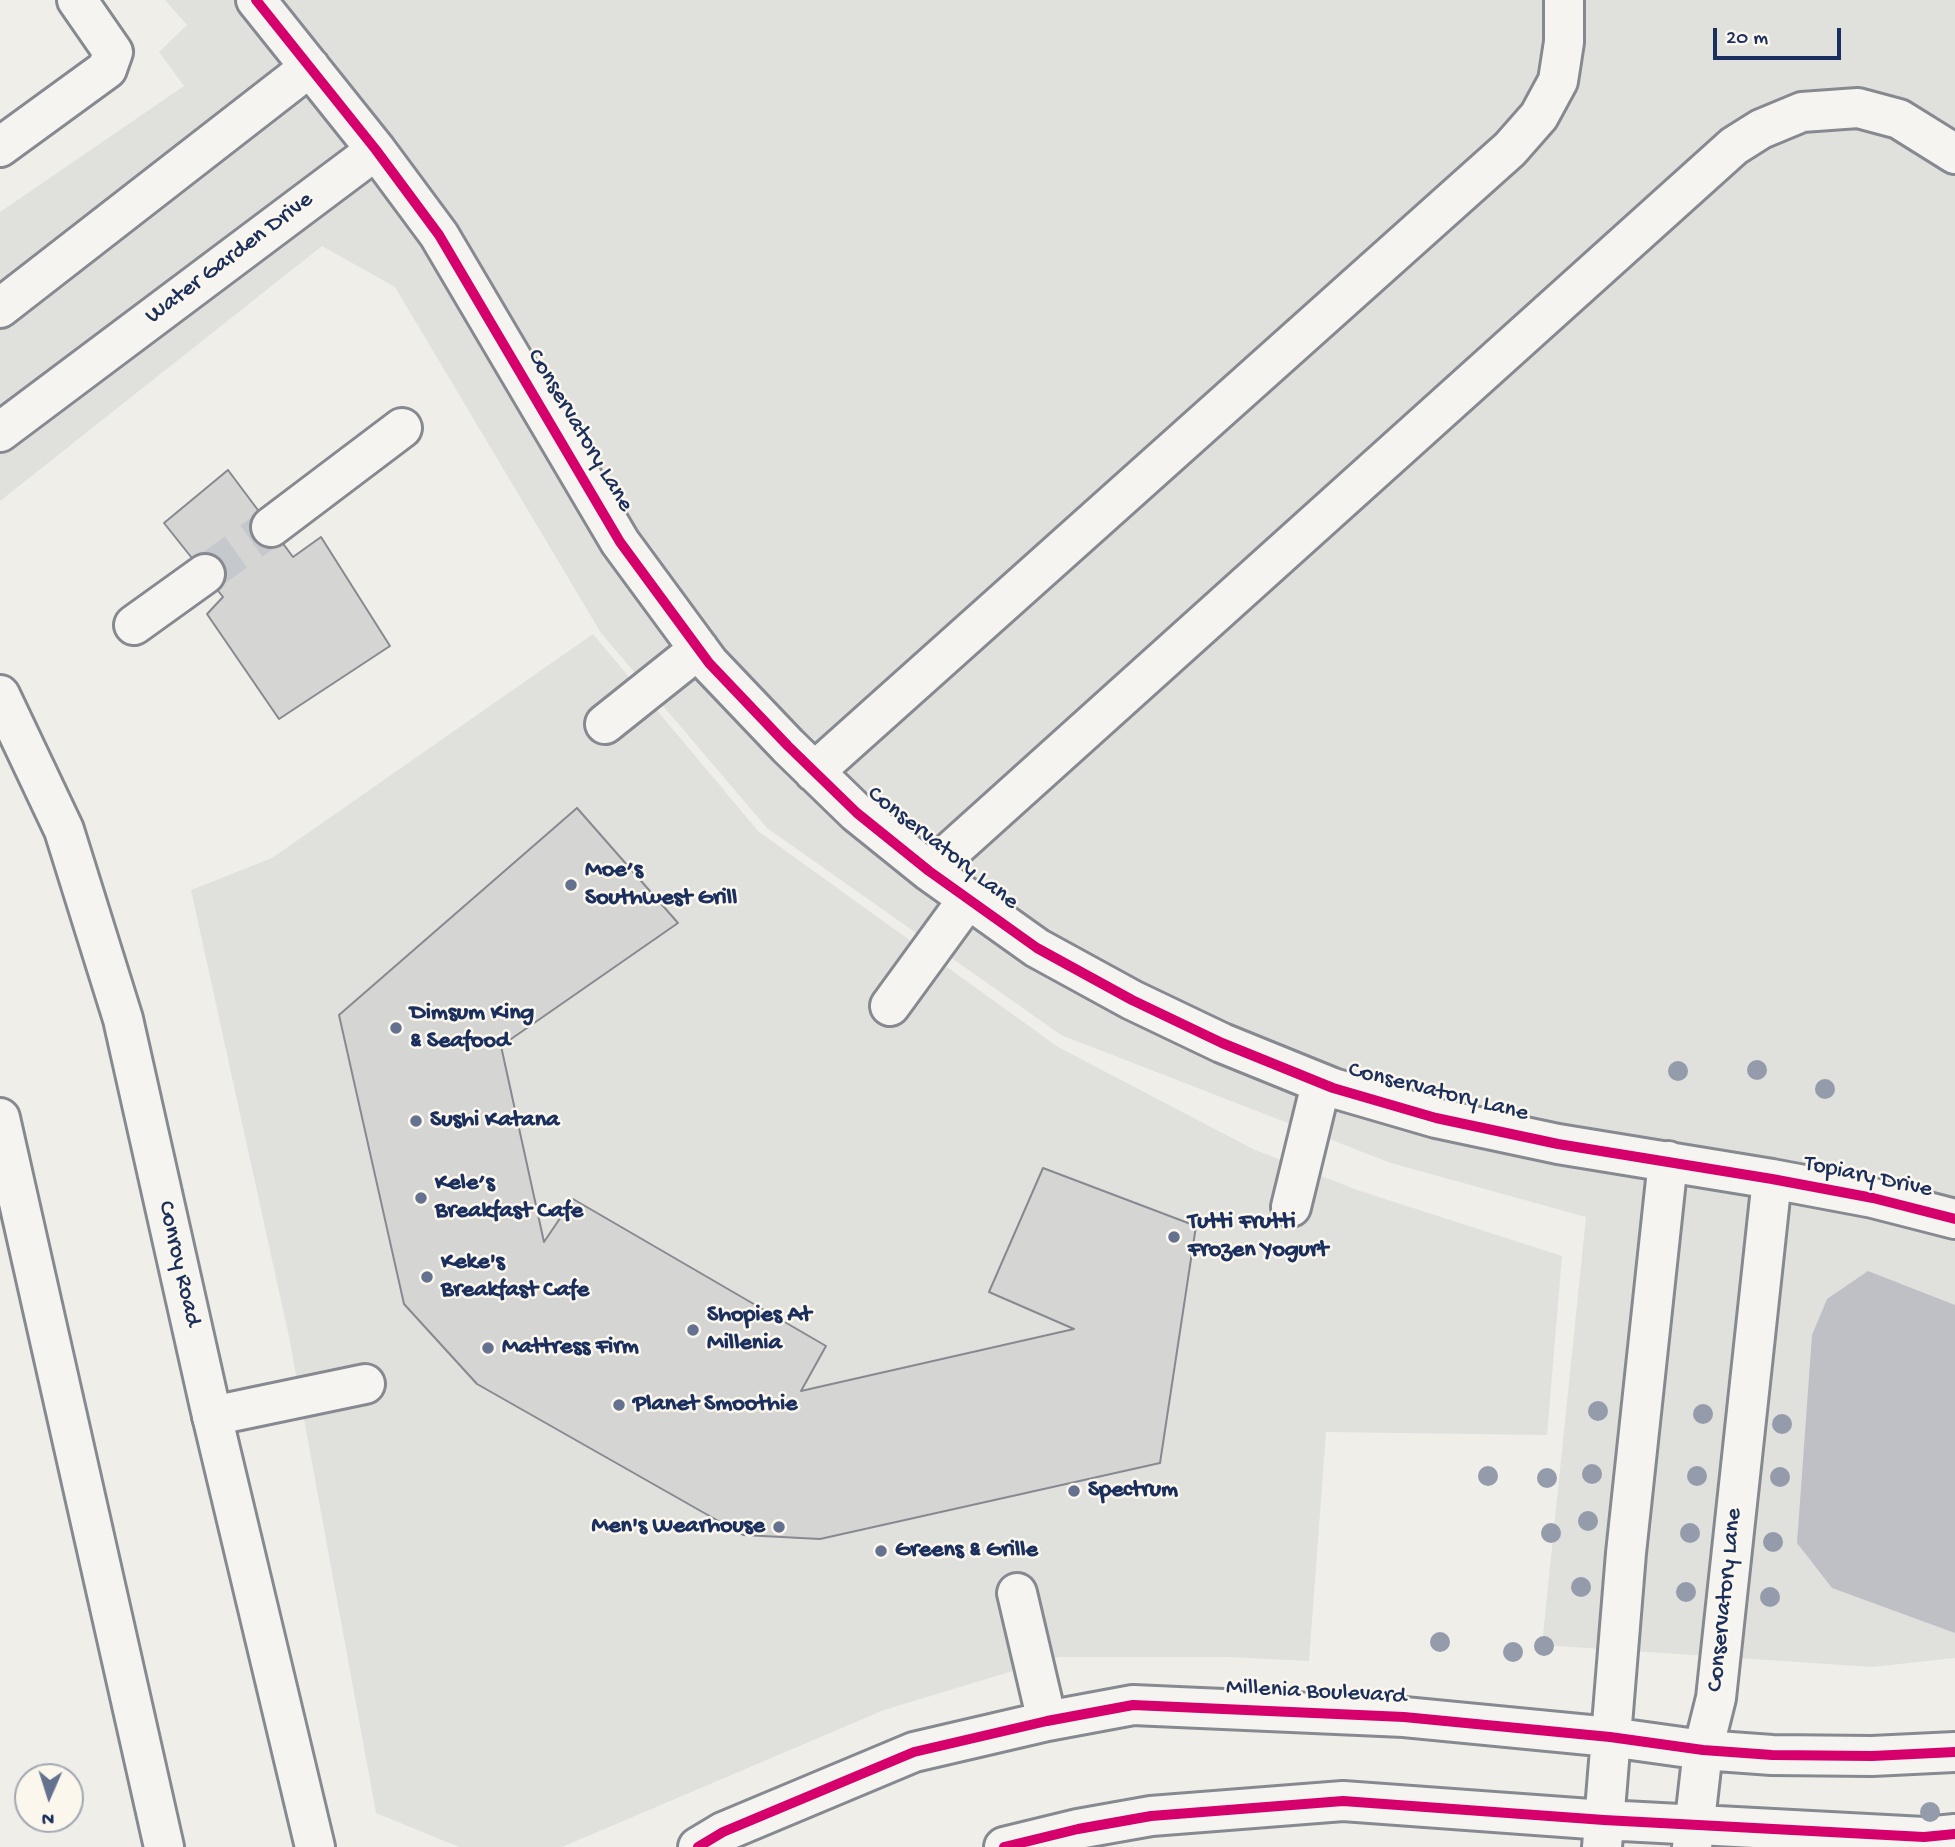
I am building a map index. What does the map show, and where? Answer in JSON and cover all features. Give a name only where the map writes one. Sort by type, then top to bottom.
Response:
[{"type":"street","points":[[0,147],[107,69],[113,52],[77,0]]},
{"type":"street","points":[[257,0],[376,150]]},
{"type":"street","points":[[814,772],[1510,149],[1539,116],[1558,81],[1564,41],[1564,0]]},
{"type":"street","points":[[0,308],[310,67]]},
{"type":"street","points":[[929,871],[1734,146],[1761,129],[1802,112],[1858,108],[1899,119],[1955,154]]},
{"type":"street","name":"Conservatory Lane","points":[[376,150],[439,235],[620,542],[709,663],[857,813],[929,871],[1037,947],[1132,1000],[1222,1043],[1321,1084],[1450,1121],[1558,1144],[1772,1179],[1716,1698],[1703,1750],[1693,1836]]},
{"type":"street","name":"Water Garden Drive","points":[[0,432],[376,150]]},
{"type":"street","points":[[271,527],[402,428]]},
{"type":"street","points":[[134,625],[205,574]]},
{"type":"street","points":[[605,724],[699,649]]},
{"type":"street","name":"Conroy Road","points":[[0,695],[64,830],[124,1019],[212,1416],[319,1841]]},
{"type":"street","points":[[890,1006],[968,899]]},
{"type":"street","points":[[1292,1207],[1321,1084]]},
{"type":"street","points":[[0,1118],[163,1847]]},
{"type":"street","points":[[1603,1833],[1626,1553],[1668,1161]]},
{"type":"street","name":"Topiary Drive","points":[[1772,1179],[1873,1198],[1955,1219]]},
{"type":"street","points":[[212,1416],[365,1384]]},
{"type":"street","points":[[1017,1593],[1047,1721]]},
{"type":"street","name":"Millenia Boulevard","points":[[698,1847],[723,1832],[914,1752],[1047,1721],[1133,1705],[1404,1717],[1610,1737],[1703,1750],[1837,1756],[1955,1752]]},
{"type":"street","points":[[1004,1847],[1078,1829],[1151,1816],[1343,1801],[1603,1833],[1924,1837],[1955,1833]]},
{"type":"shaded area","points":[[165,0],[1955,0],[1955,1658],[1872,1667],[1542,1645],[1586,1217],[1391,1163],[1061,1035],[767,828],[601,633],[395,287],[322,246],[0,501],[0,212],[184,86],[159,52],[187,25]]},
{"type":"shaded area","points":[[593,634],[758,831],[1058,1047],[1253,1149],[1357,1190],[1562,1256],[1547,1435],[1326,1432],[1309,1661],[1229,1657],[1059,1657],[884,1710],[562,1847],[459,1847],[376,1813],[289,1337],[191,890],[272,858]]},
{"type":"shaded area","points":[[1868,1271],[1955,1305],[1955,1633],[1832,1588],[1797,1543],[1812,1335],[1827,1299]]},
{"type":"building","points":[[228,470],[293,557],[321,537],[390,646],[279,719],[207,614],[223,597],[164,523]]},
{"type":"building","points":[[577,808],[678,923],[501,1046],[544,1242],[573,1199],[826,1346],[801,1391],[1074,1329],[989,1292],[1043,1168],[1196,1226],[1160,1463],[820,1539],[743,1535],[477,1384],[404,1304],[339,1015]]},
{"type":"tunnel","points":[[205,574],[271,527]]},
{"type":"cycle path","points":[[256,0],[376,150],[439,235],[620,542],[709,663],[857,813],[929,871],[1037,948],[1132,1000],[1222,1043],[1333,1088],[1436,1118],[1558,1144],[1873,1198],[1955,1219]]},
{"type":"cycle path","points":[[698,1847],[723,1832],[914,1752],[1047,1721],[1133,1705],[1404,1717],[1610,1737],[1703,1750],[1772,1755],[1872,1756],[1955,1752]]},
{"type":"cycle path","points":[[1004,1847],[1078,1829],[1151,1816],[1343,1801],[1604,1820],[1924,1837],[1955,1834]]},
{"type":"place","name":"Moe’s Southwest Grill","points":[[571,885]]},
{"type":"place","name":"Dimsum King & Seafood","points":[[396,1028]]},
{"type":"place","name":"Sushi Katana","points":[[416,1121]]},
{"type":"place","name":"Kele’s Breakfast Cafe","points":[[421,1198]]},
{"type":"place","name":"Tutti Frutti Frozen Yogurt","points":[[1174,1237]]},
{"type":"place","name":"Keke's Breakfast Cafe","points":[[427,1277]]},
{"type":"place","name":"Shopies At Millenia","points":[[693,1330]]},
{"type":"place","name":"Mattress Firm","points":[[488,1348]]},
{"type":"place","name":"Planet Smoothie","points":[[619,1405]]},
{"type":"place","name":"Spectrum","points":[[1074,1491]]},
{"type":"place","name":"Men's Wearhouse","points":[[779,1527]]},
{"type":"place","name":"Greens & Grille","points":[[881,1551]]}]
